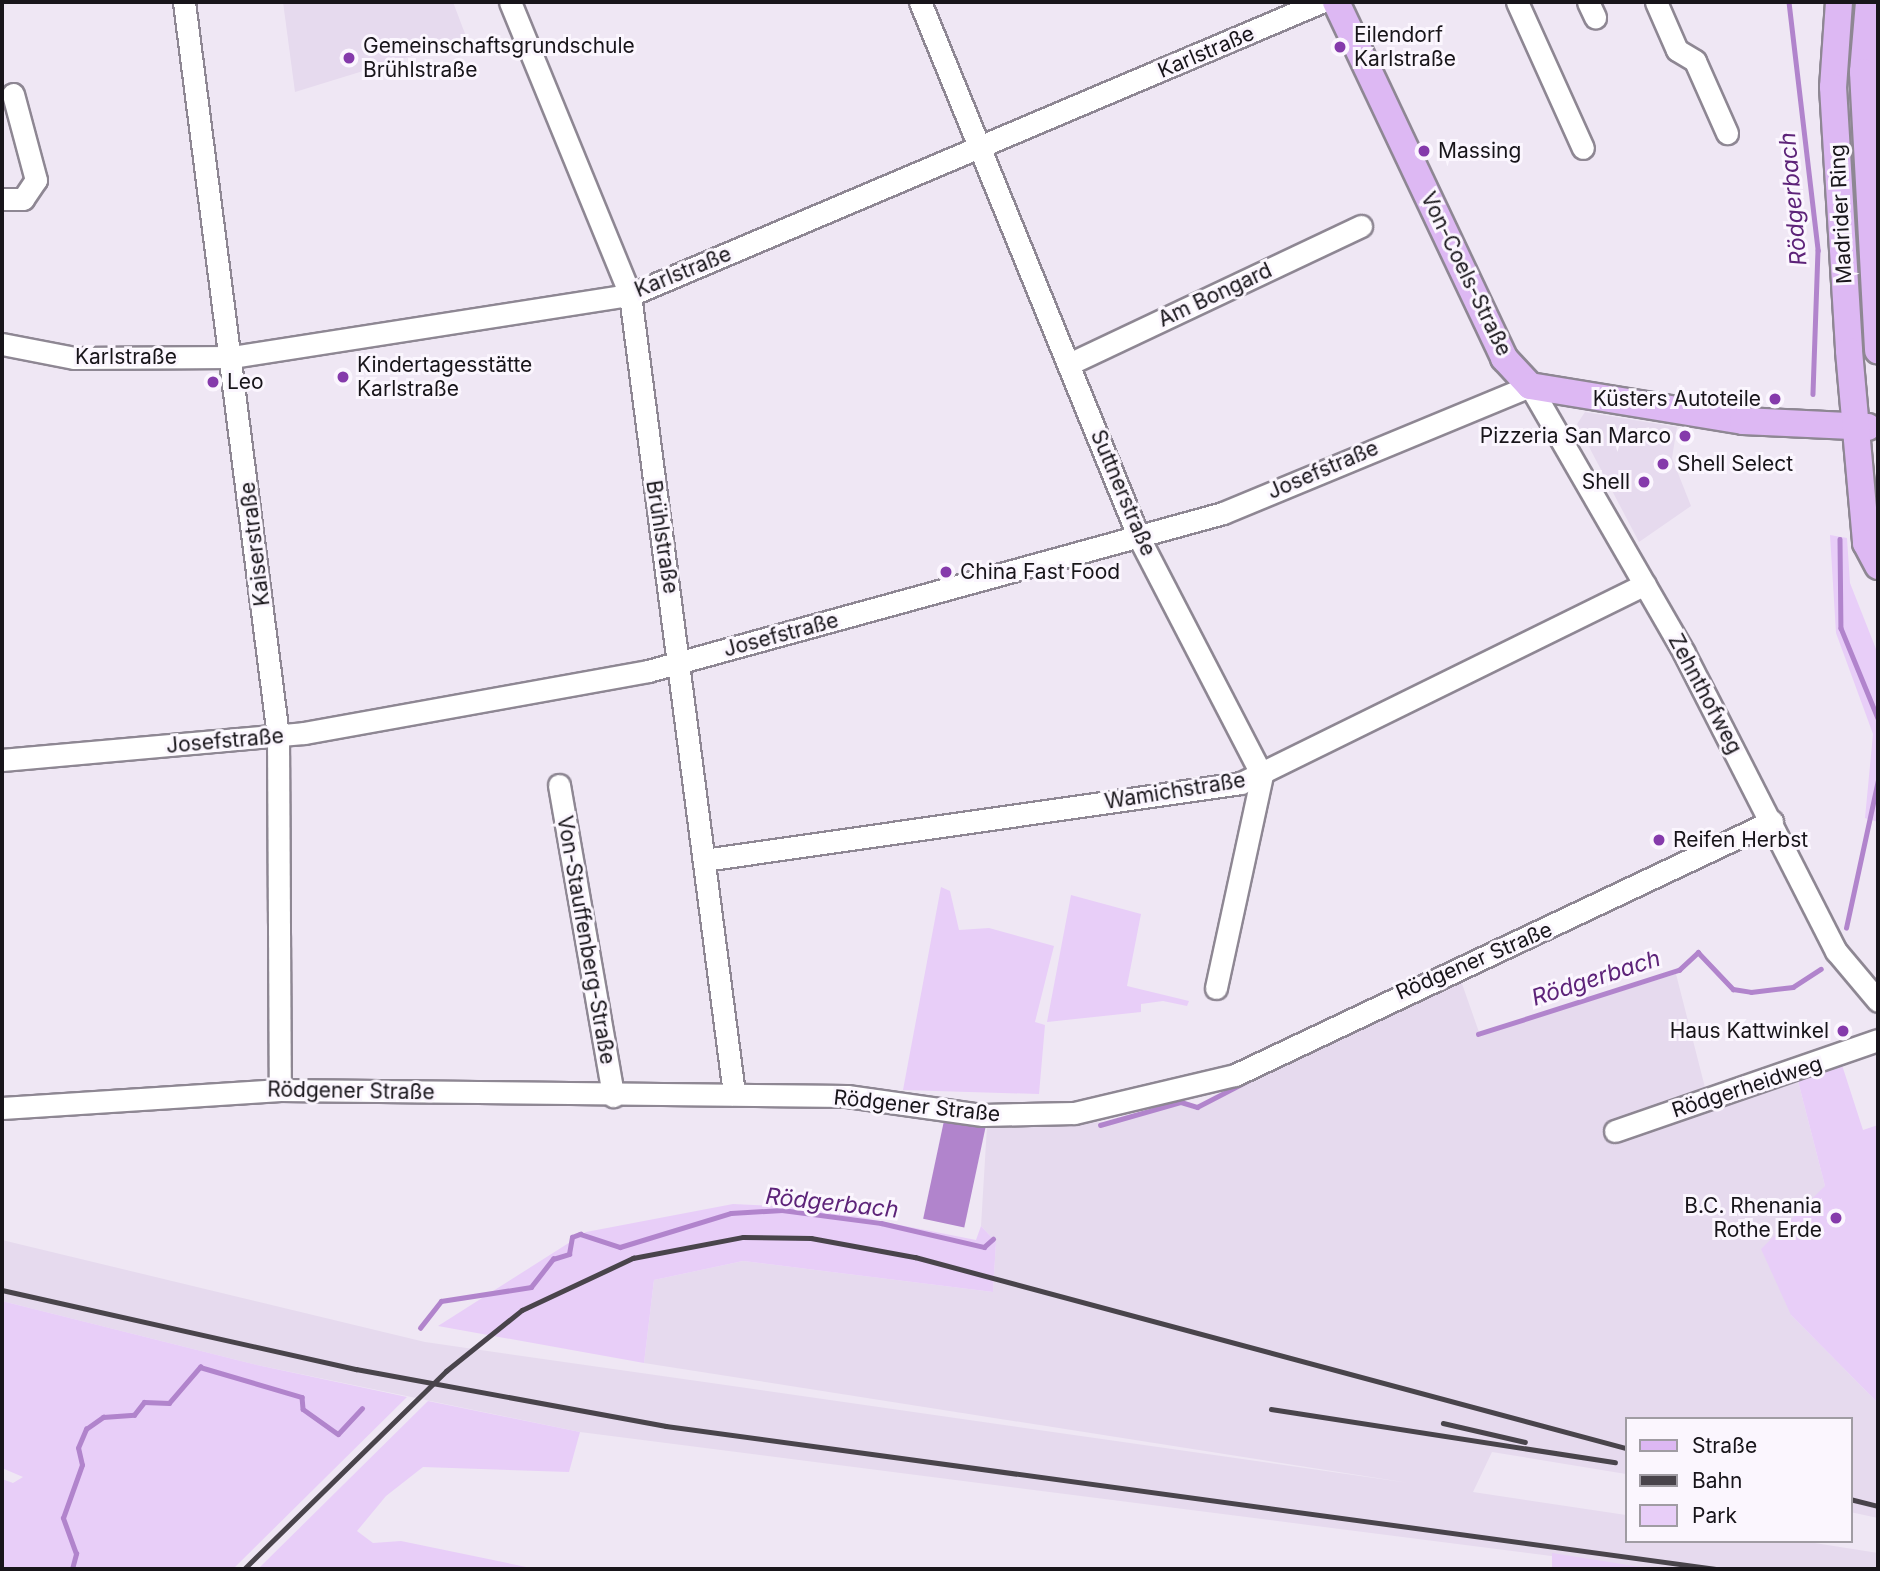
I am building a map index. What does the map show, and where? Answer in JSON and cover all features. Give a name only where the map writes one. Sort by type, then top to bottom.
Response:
[{"type":"main road","name":"Von-Coels-Straße","points":[[1336,2],[1504,358],[1530,386]]},
{"type":"main road","name":"Madrider Ring","points":[[1839,2],[1833,87],[1867,426],[1866,543],[1878,566]]},
{"type":"main road","name":"Madrider Ring","points":[[1869,2],[1863,72],[1878,351]]},
{"type":"main road","points":[[1530,386],[1743,421],[1867,426]]},
{"type":"street","name":"Kaiserstraße","points":[[184,2],[232,357],[278,736],[280,1090]]},
{"type":"street","name":"Brühlstraße","points":[[510,2],[630,295],[681,662],[734,1094]]},
{"type":"street","name":"Suttnerstraße","points":[[920,2],[1139,538],[1262,775]]},
{"type":"street","name":"Karlstraße","points":[[2,344],[74,358],[232,357],[630,295],[981,149],[1321,2]]},
{"type":"street","points":[[1517,2],[1583,148]]},
{"type":"street","points":[[1656,2],[1677,50],[1695,61],[1727,133]]},
{"type":"street","points":[[2,199],[23,199],[36,180],[13,94]]},
{"type":"street","name":"Am Bongard","points":[[1069,364],[1361,226]]},
{"type":"street","name":"Josefstraße","points":[[2,760],[278,736],[681,662],[1223,513],[1530,386]]},
{"type":"street","name":"Zehnthofweg","points":[[1530,386],[1645,584],[1772,821],[1836,951],[1878,1001]]},
{"type":"street","name":"Wamichstraße","points":[[705,860],[1241,783],[1262,775],[1645,584]]},
{"type":"street","points":[[1216,988],[1262,775]]},
{"type":"street","name":"Von-Stauffenberg-Straße","points":[[559,785],[613,1096]]},
{"type":"street","name":"Rödgener Straße","points":[[2,1108],[280,1090],[613,1096],[847,1096],[1035,1117],[1201,1086],[1604,905],[1772,821]]},
{"type":"street","name":"Rödgerheidweg","points":[[1615,1131],[1878,1041]]},
{"type":"shaded area","name":"Gemeinschaftsgrundschule Brühlstraße","points":[[283,2],[453,2],[467,39],[295,92]]},
{"type":"shaded area","name":"Shell","points":[[1585,412],[1677,427],[1672,458],[1691,506],[1639,542],[1577,424]]},
{"type":"shaded area","points":[[1676,974],[1711,1111],[1798,1081],[1825,1186],[1791,1315],[1878,1403],[1878,1518],[1852,1512],[1852,1417],[1624,1417],[1624,1474],[1492,1452],[1473,1492],[1624,1515],[1624,1543],[1815,1543],[1878,1553],[1878,1569],[1653,1569],[580,1432],[257,1365],[2,1301],[2,1240],[425,1342],[1409,1483],[644,1363],[654,1280],[743,1261],[993,1292],[996,1242],[981,1226],[987,1126],[1106,1122],[1180,1105],[1198,1109],[1460,978],[1480,1035]]},
{"type":"shaded area","points":[[945,1116],[986,1125],[964,1227],[923,1219]]},
{"type":"green space","points":[[1830,535],[1847,538],[1850,583],[1878,654],[1878,822],[1865,818],[1873,734],[1836,633]]},
{"type":"green space","points":[[941,887],[950,891],[959,930],[989,928],[1054,946],[1035,1022],[1045,1025],[1039,1094],[903,1090]]},
{"type":"green space","points":[[1071,895],[1141,914],[1127,986],[1189,1001],[1187,1006],[1163,1001],[1141,1004],[1141,1012],[1047,1022]]},
{"type":"green space","name":"B.C. Rhenania Rothe Erde","points":[[1842,1065],[1863,1130],[1878,1125],[1878,1403],[1791,1315],[1761,1249],[1825,1186],[1798,1081]]},
{"type":"green space","points":[[733,1204],[814,1208],[976,1240],[981,1226],[996,1242],[993,1292],[743,1261],[654,1280],[644,1363],[438,1326],[586,1232]]},
{"type":"green space","points":[[2,1301],[257,1365],[407,1397],[233,1569],[2,1569],[2,1479],[13,1483],[23,1477],[2,1468]]},
{"type":"green space","points":[[428,1401],[580,1432],[569,1472],[423,1467],[386,1496],[357,1531],[373,1543],[401,1541],[536,1569],[258,1569]]},
{"type":"green space","points":[[1552,1553],[1653,1569],[1552,1567]]},
{"type":"waterway","name":"Rödgerbach","points":[[1789,2],[1818,250],[1813,394]]},
{"type":"waterway","name":"Rödgerbach","points":[[1840,539],[1841,628],[1878,718]]},
{"type":"waterway","name":"Rödgerbach","points":[[1846,928],[1878,780]]},
{"type":"waterway","name":"Rödgerbach","points":[[1478,1034],[1679,970],[1698,952],[1733,989],[1751,992],[1793,987],[1821,969]]},
{"type":"waterway","name":"Rödgerbach","points":[[1100,1125],[1181,1102],[1197,1107],[1259,1075]]},
{"type":"waterway","name":"Rödgerbach","points":[[420,1328],[441,1301],[531,1287],[553,1259],[569,1254],[572,1237],[580,1234],[620,1247],[731,1213],[782,1210],[881,1223],[984,1247],[993,1239]]},
{"type":"waterway","name":"Rödgerbach","points":[[72,1569],[76,1554],[63,1518],[82,1465],[78,1448],[86,1429],[103,1417],[134,1415],[144,1402],[169,1403],[200,1367],[302,1397],[303,1409],[338,1434],[362,1408]]},
{"type":"railway","points":[[244,1569],[446,1371],[522,1310],[633,1258],[743,1237],[811,1238],[915,1257],[1624,1447]]},
{"type":"railway","points":[[2,1290],[356,1369],[666,1426],[1717,1569]]},
{"type":"railway","points":[[1271,1409],[1615,1462]]},
{"type":"railway","points":[[1443,1423],[1525,1442]]},
{"type":"railway","points":[[1852,1500],[1878,1506]]},
{"type":"place","name":"Eilendorf Karlstraße","points":[[1340,47]]},
{"type":"place","name":"Gemeinschaftsgrundschule Brühlstraße","points":[[349,58]]},
{"type":"place","name":"Massing","points":[[1424,151]]},
{"type":"place","name":"Kindertagesstätte Karlstraße","points":[[343,377]]},
{"type":"place","name":"Leo","points":[[213,382]]},
{"type":"place","name":"Küsters Autoteile","points":[[1775,399]]},
{"type":"place","name":"Pizzeria San Marco","points":[[1685,436]]},
{"type":"place","name":"Shell Select","points":[[1663,464]]},
{"type":"place","name":"Shell","points":[[1644,482]]},
{"type":"place","name":"China Fast Food","points":[[946,572]]},
{"type":"place","name":"Reifen Herbst","points":[[1659,840]]},
{"type":"place","name":"Haus Kattwinkel","points":[[1843,1031]]},
{"type":"place","name":"B.C. Rhenania Rothe Erde","points":[[1836,1218]]}]
